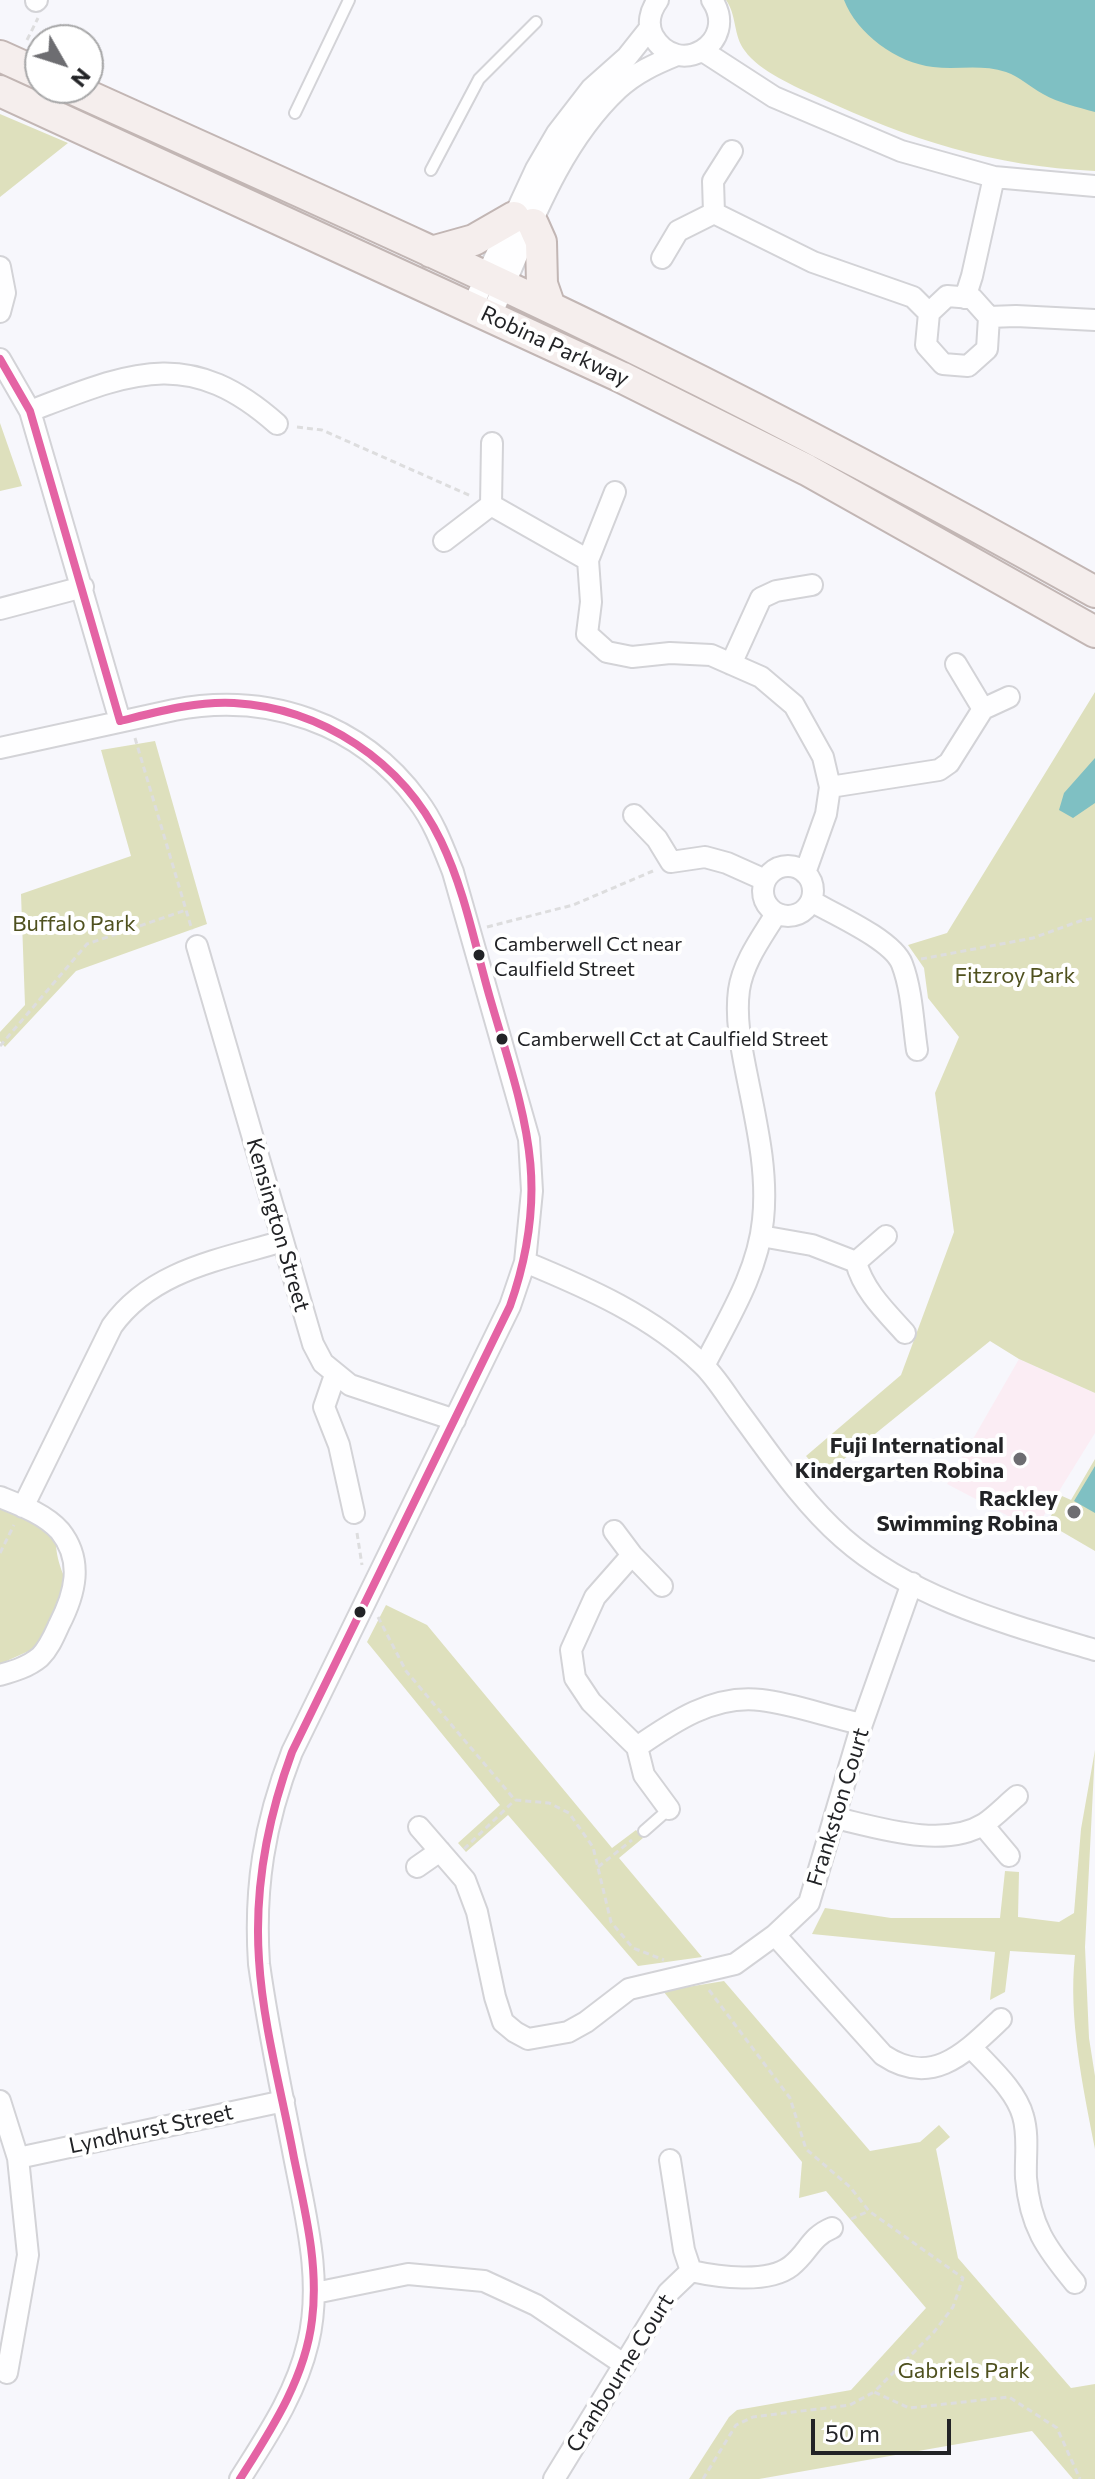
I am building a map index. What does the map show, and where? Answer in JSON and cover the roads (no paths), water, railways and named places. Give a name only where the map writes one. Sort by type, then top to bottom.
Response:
[{"type":"main road","name":"Robina Parkway","points":[[0,91],[621,377],[807,470],[1095,632]]},
{"type":"main road","name":"Robina Parkway","points":[[104,103],[550,307],[893,480],[1095,592]]},
{"type":"main road","points":[[431,252],[474,240],[523,220],[541,242],[542,284],[550,307]]},
{"type":"street","points":[[481,311],[523,220],[547,149],[573,111],[627,57],[650,28],[651,12],[658,0]]},
{"type":"street","points":[[650,28],[661,46],[677,55],[690,56],[703,51],[718,31],[719,12],[712,0]]},
{"type":"street","points":[[718,31],[750,80]]},
{"type":"street","points":[[703,51],[774,97],[901,151],[994,177],[1095,186]]},
{"type":"street","points":[[523,220],[595,115],[618,89],[635,75],[677,55]]},
{"type":"street","points":[[714,213],[713,181],[732,151]]},
{"type":"street","points":[[965,298],[994,177]]},
{"type":"street","points":[[662,258],[678,231],[714,213]]},
{"type":"street","points":[[714,213],[813,262],[913,297],[929,313]]},
{"type":"street","points":[[0,267],[5,293],[0,312]]},
{"type":"street","points":[[947,296],[972,298],[989,317],[987,349],[968,366],[943,364],[926,345],[929,313],[947,296]]},
{"type":"street","points":[[989,317],[1095,320]]},
{"type":"street","points":[[0,359],[30,411],[125,720]]},
{"type":"street","points":[[30,411],[123,379],[161,371],[218,383],[247,400],[277,424]]},
{"type":"street","points":[[491,505],[492,443]]},
{"type":"street","points":[[615,492],[588,560],[591,602],[587,634],[607,652],[632,657],[670,653],[711,655],[761,677],[794,705],[823,757],[830,787],[826,814],[805,873]]},
{"type":"street","points":[[444,541],[491,505]]},
{"type":"street","points":[[491,505],[588,560]]},
{"type":"street","points":[[731,664],[761,598],[776,591],[812,585]]},
{"type":"street","points":[[0,609],[83,587]]},
{"type":"street","points":[[956,664],[983,709]]},
{"type":"street","points":[[830,787],[939,770],[949,763],[983,709],[1009,697]]},
{"type":"street","points":[[0,748],[202,704],[234,703],[291,712],[345,735],[380,761],[418,801],[441,841],[453,872],[529,1139],[532,1191],[525,1262],[505,1317],[292,1752],[278,1787],[262,1853],[257,1926],[259,1964],[310,2243],[315,2293],[308,2344],[296,2383],[278,2419],[240,2479]]},
{"type":"street","points":[[634,815],[657,839],[671,862],[705,857],[765,880]]},
{"type":"street","points":[[779,868],[797,868],[805,873],[812,884],[811,901],[803,912],[793,916],[776,914],[763,896],[765,880],[779,868]]},
{"type":"street","points":[[811,901],[892,950],[902,962],[917,1050]]},
{"type":"street","points":[[704,1366],[739,1299],[761,1236],[762,1154],[738,1023],[739,989],[747,964],[776,914]]},
{"type":"street","name":"Kensington Street","points":[[197,946],[313,1344],[323,1363],[335,1375],[369,1393],[455,1420]]},
{"type":"street","points":[[761,1236],[812,1245],[856,1262]]},
{"type":"street","points":[[856,1262],[886,1236]]},
{"type":"street","points":[[0,1675],[28,1664],[48,1647],[69,1607],[76,1576],[70,1551],[58,1529],[37,1513],[10,1502],[112,1326],[131,1302],[159,1281],[283,1241]]},
{"type":"street","points":[[525,1262],[602,1294],[669,1337],[704,1366],[796,1487],[843,1538],[887,1569],[978,1613],[1095,1650]]},
{"type":"street","points":[[856,1262],[859,1274],[870,1291],[905,1333]]},
{"type":"street","points":[[335,1375],[324,1407],[339,1445],[354,1513]]},
{"type":"street","points":[[614,1531],[662,1586]]},
{"type":"street","points":[[632,1555],[595,1597],[571,1650],[575,1678],[591,1702],[637,1747],[644,1775],[669,1809]]},
{"type":"street","name":"Frankston Court","points":[[419,1827],[465,1880],[477,1912],[503,2022],[528,2039],[568,2032],[629,1989],[735,1964],[775,1935],[809,1903],[862,1724],[912,1583]]},
{"type":"street","points":[[637,1747],[693,1712],[723,1702],[757,1699],[862,1724]]},
{"type":"street","points":[[836,1818],[890,1831],[953,1837],[983,1825],[1017,1796]]},
{"type":"street","points":[[983,1825],[1009,1856]]},
{"type":"street","points":[[417,1867],[444,1856]]},
{"type":"street","points":[[775,1935],[883,2055],[897,2064],[915,2070],[948,2061],[971,2047],[1001,2019]]},
{"type":"street","points":[[971,2047],[1014,2097],[1023,2115],[1026,2179],[1034,2218],[1046,2248],[1075,2283]]},
{"type":"street","points":[[0,2101],[18,2158],[28,2255],[7,2373]]},
{"type":"street","name":"Lyndhurst Street","points":[[18,2158],[284,2101]]},
{"type":"street","points":[[670,2160],[684,2250],[691,2271],[725,2278],[783,2271],[792,2265],[817,2234],[832,2228]]},
{"type":"street","name":"Cranbourne Court","points":[[554,2479],[668,2293],[691,2271]]},
{"type":"street","points":[[315,2293],[408,2274],[484,2281],[536,2305],[625,2365]]},
{"type":"lane","points":[[295,113],[349,0]]},
{"type":"lane","points":[[431,170],[479,79],[536,22]]},
{"type":"lane","points":[[644,1831],[669,1809]]},
{"type":"water","points":[[844,0],[1095,0],[1095,112],[1049,97],[1006,72],[988,68],[933,67],[906,60],[868,35]]},
{"type":"water","points":[[1095,758],[1095,803],[1073,818],[1059,810],[1064,793]]},
{"type":"water","points":[[1095,1466],[1095,1513],[1074,1501]]},
{"type":"place","name":"Camberwell Cct near Caulfield Street","points":[[479,955]]},
{"type":"place","name":"Camberwell Cct at Caulfield Street","points":[[502,1039]]},
{"type":"place","name":"Fuji International Kindergarten Robina","points":[[1020,1459]]},
{"type":"place","name":"Rackley Swimming Robina","points":[[1074,1512]]},
{"type":"park label","name":"Buffalo Park","points":[[74,924]]},
{"type":"park label","name":"Fitzroy Park","points":[[1015,976]]},
{"type":"park label","name":"Gabriels Park","points":[[964,2371]]}]
